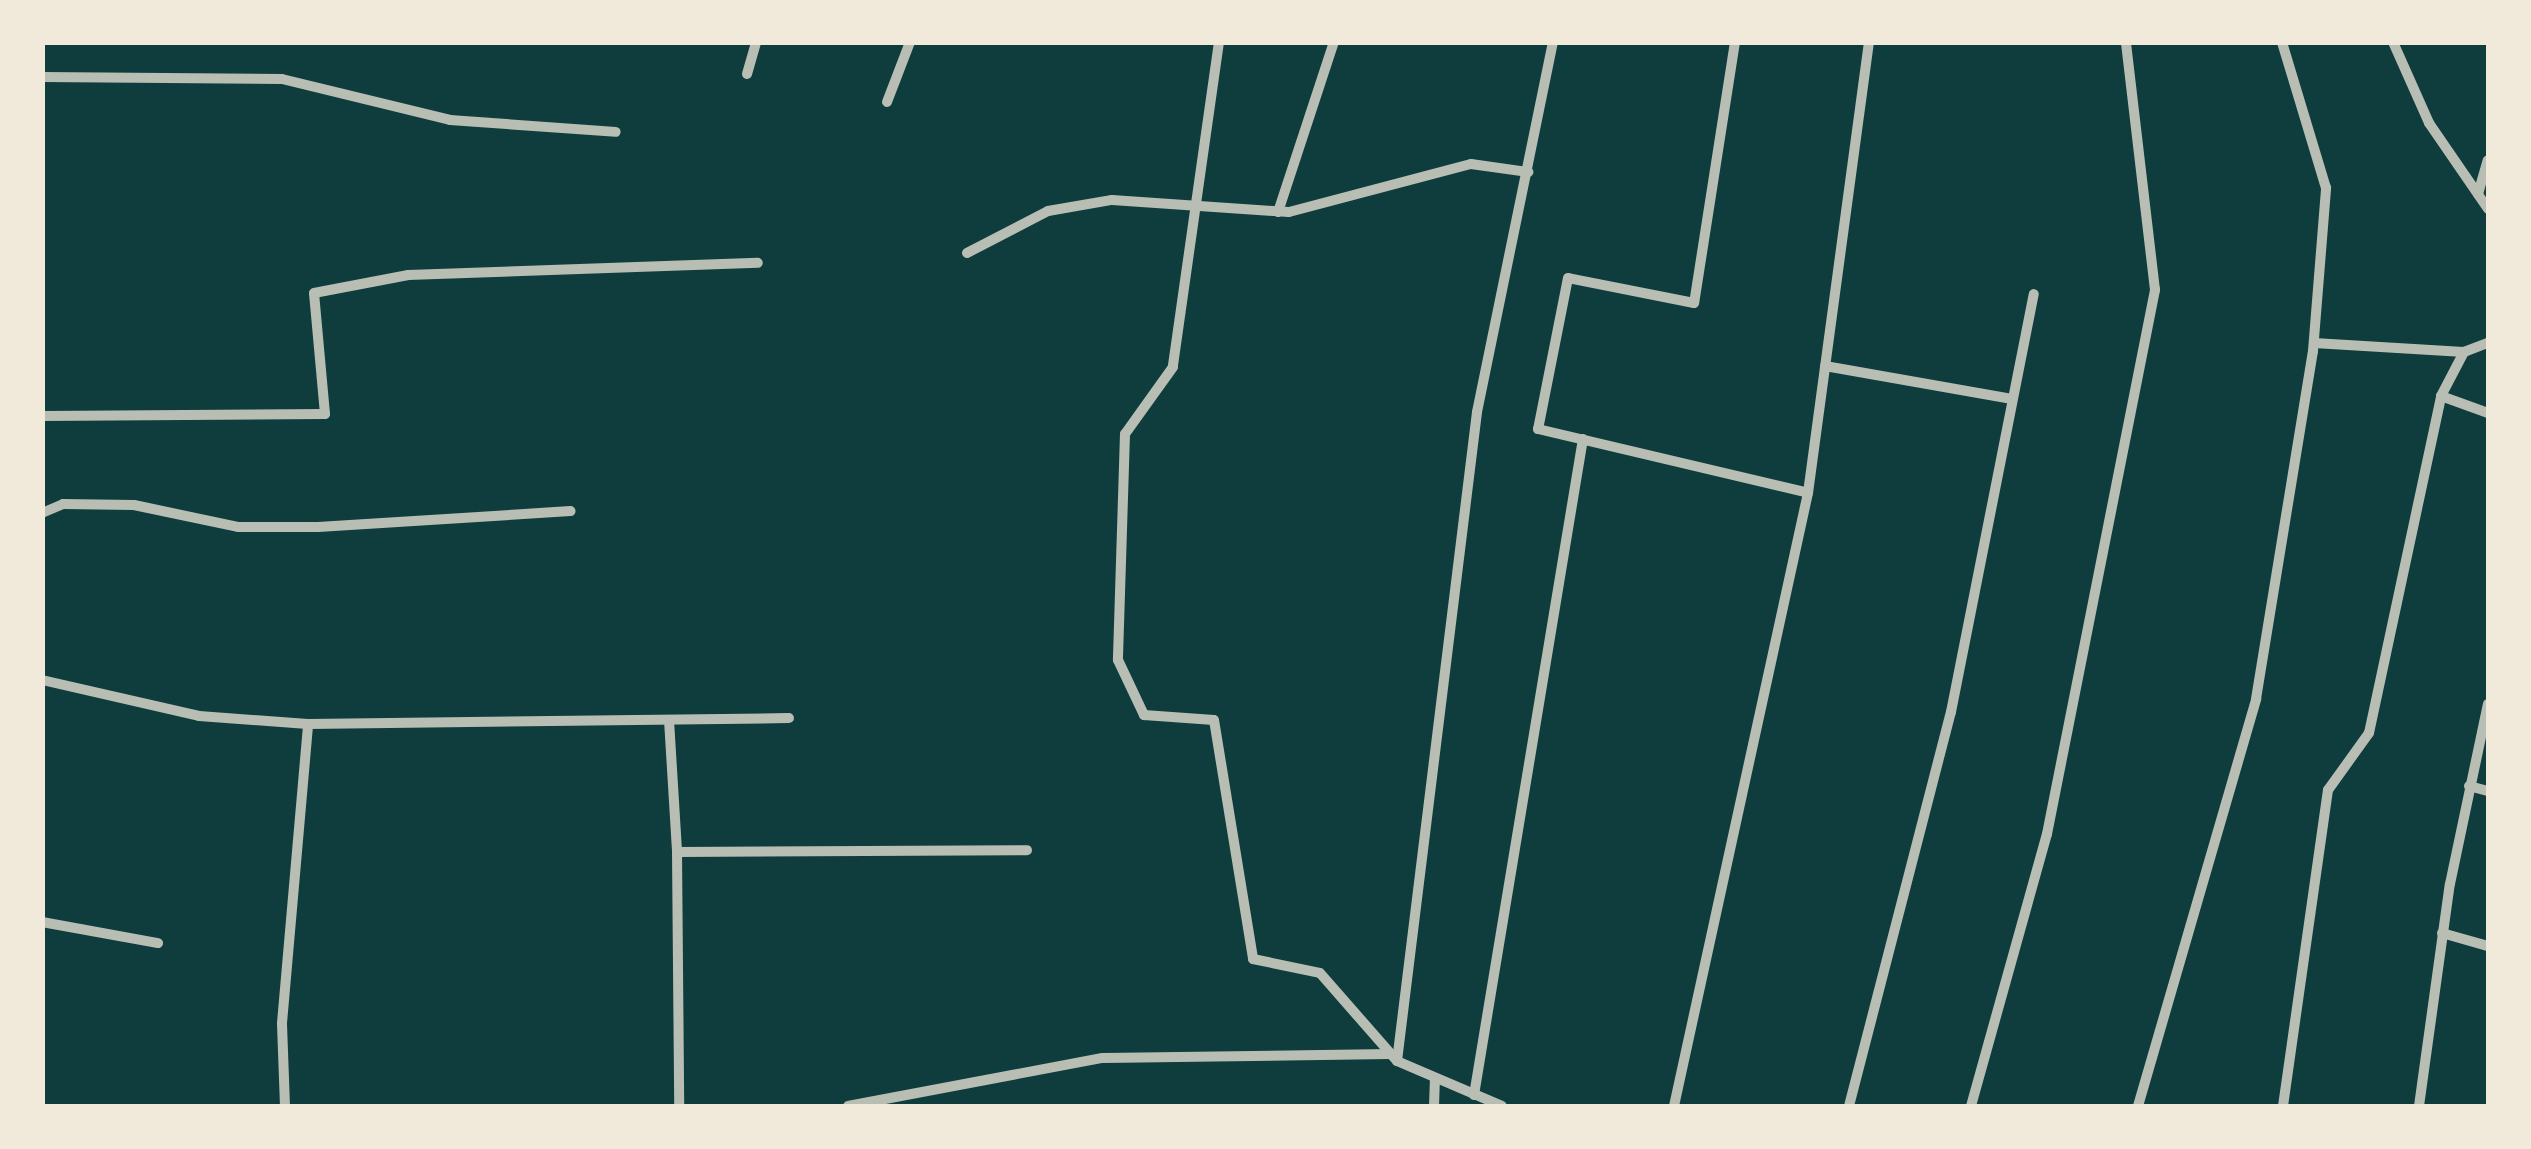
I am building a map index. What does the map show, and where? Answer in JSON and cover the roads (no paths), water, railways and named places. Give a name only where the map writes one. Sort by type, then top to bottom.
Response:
[{"type":"street","points":[[747,74],[756,42]]},
{"type":"street","points":[[887,102],[910,42]]},
{"type":"street","points":[[1219,42],[1191,212],[1174,367],[1125,434],[1118,660],[1144,714],[1214,720],[1253,958],[1320,973],[1394,1058],[1502,1106]]},
{"type":"street","points":[[1278,212],[1334,42]]},
{"type":"street","points":[[1394,1058],[1477,412],[1554,42]]},
{"type":"street","points":[[1735,42],[1694,302],[1568,278],[1538,429],[1808,493]]},
{"type":"street","points":[[1674,1106],[1808,493],[1869,42]]},
{"type":"street","points":[[1971,1106],[2047,834],[2155,290],[2126,42]]},
{"type":"street","points":[[2138,1106],[2256,699],[2314,342],[2326,188],[2282,42]]},
{"type":"street","points":[[2393,42],[2428,123],[2488,209]]},
{"type":"street","points":[[42,76],[282,79],[450,120],[616,132]]},
{"type":"street","points":[[2478,194],[2488,160]]},
{"type":"street","points":[[967,253],[1048,211],[1112,200],[1191,212],[1278,212],[1472,164],[1528,172]]},
{"type":"street","points":[[42,416],[325,414],[314,294],[408,274],[758,262]]},
{"type":"street","points":[[1849,1106],[1946,731],[2034,294]]},
{"type":"street","points":[[2314,342],[2464,352],[2488,343]]},
{"type":"street","points":[[2284,1106],[2328,790],[2368,732],[2441,396],[2464,352]]},
{"type":"street","points":[[1825,366],[2012,399]]},
{"type":"street","points":[[2441,396],[2488,412]]},
{"type":"street","points":[[1474,1095],[1583,440]]},
{"type":"street","points":[[42,513],[63,504],[134,504],[238,527],[318,527],[570,512]]},
{"type":"street","points":[[42,680],[199,716],[308,724],[790,718]]},
{"type":"street","points":[[2419,1106],[2442,933],[2468,786],[2488,704]]},
{"type":"street","points":[[669,720],[677,852],[680,1106]]},
{"type":"street","points":[[284,1106],[282,1024],[308,724]]},
{"type":"street","points":[[2468,786],[2488,791]]},
{"type":"street","points":[[677,852],[1028,850]]},
{"type":"street","points":[[42,922],[158,943]]},
{"type":"street","points":[[2442,933],[2488,946]]},
{"type":"street","points":[[848,1106],[1103,1058],[1394,1058]]},
{"type":"street","points":[[1434,1106],[1435,1078]]}]
